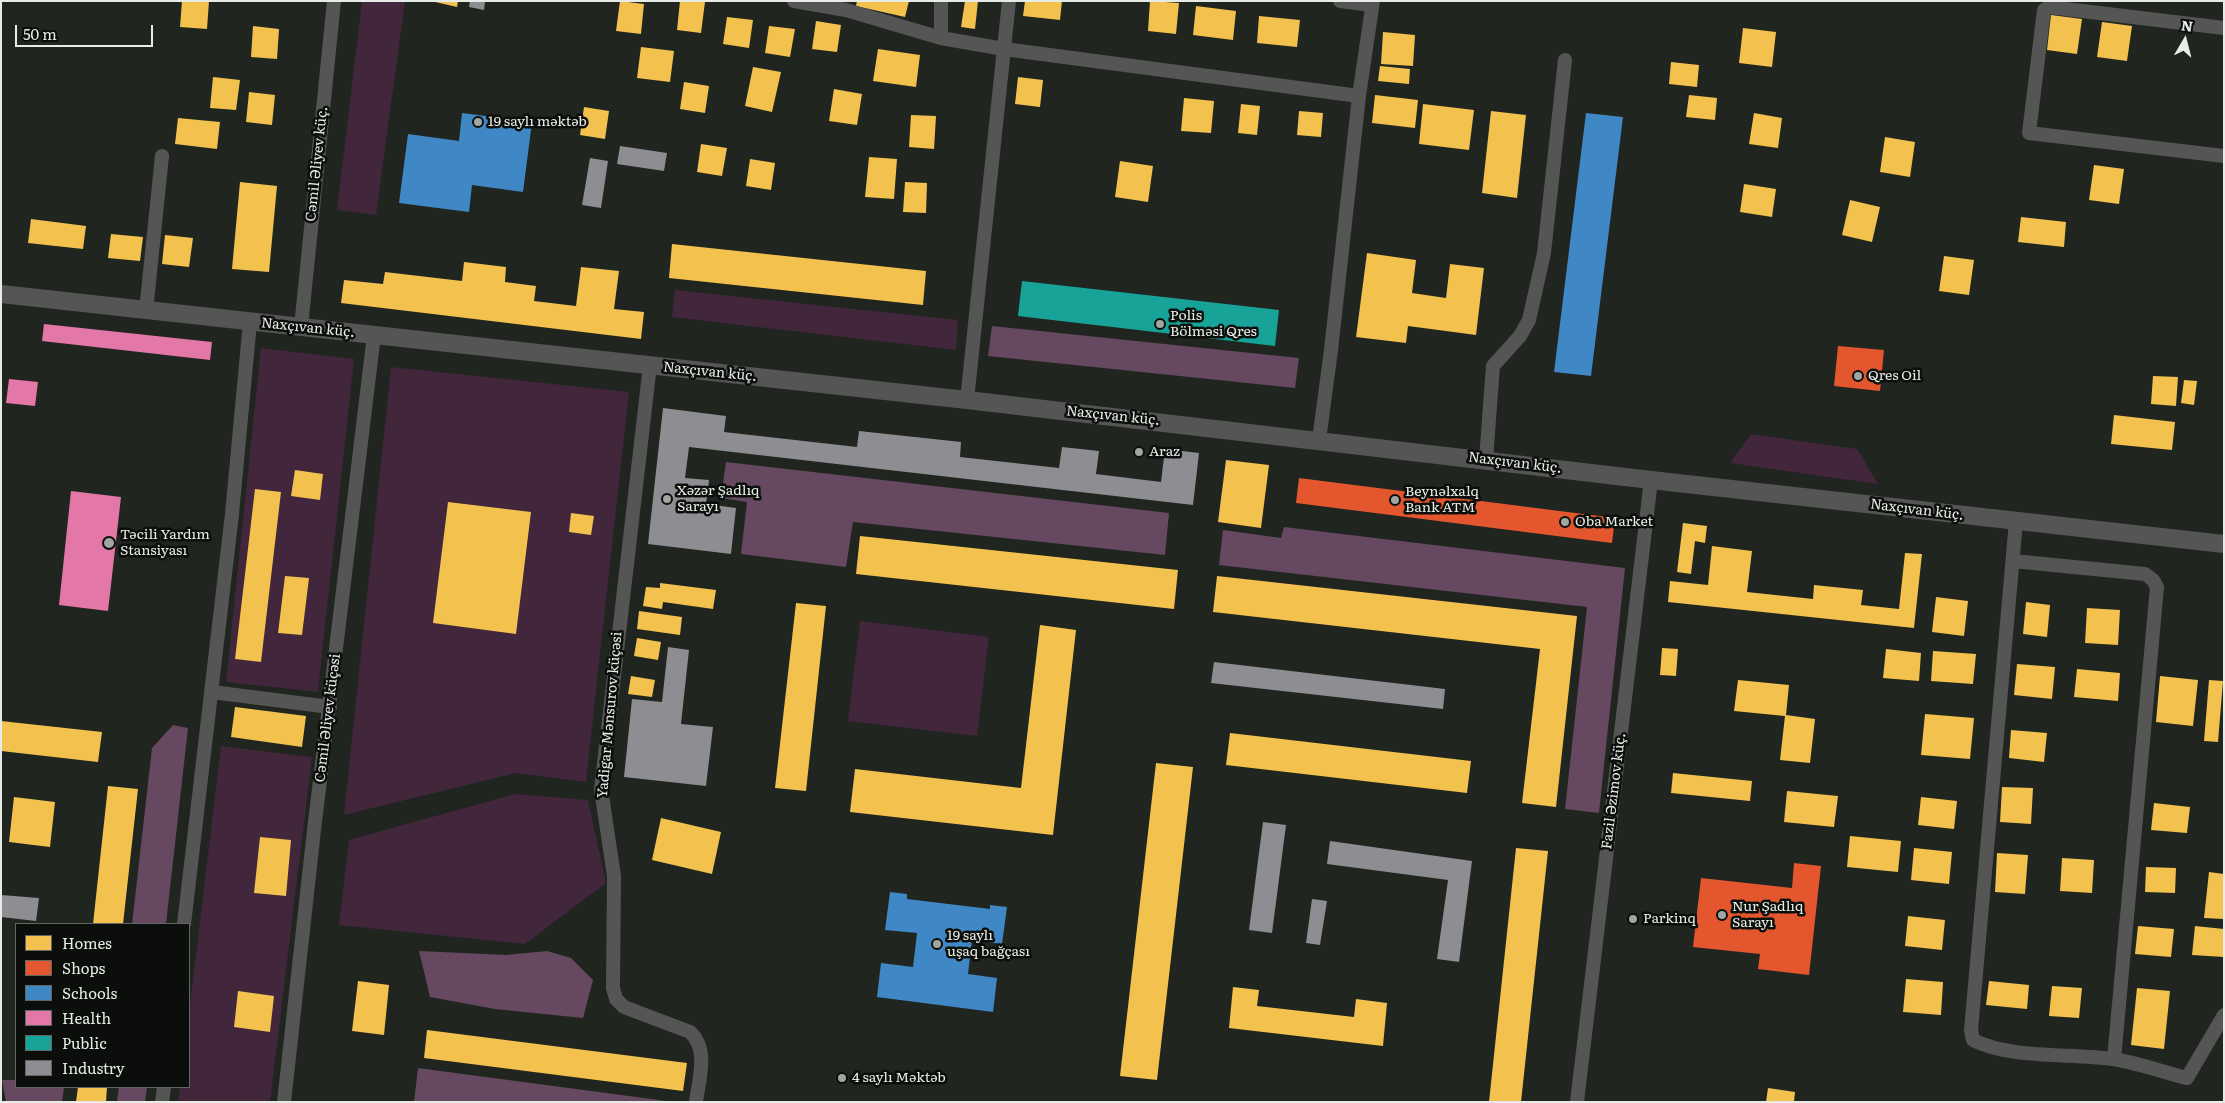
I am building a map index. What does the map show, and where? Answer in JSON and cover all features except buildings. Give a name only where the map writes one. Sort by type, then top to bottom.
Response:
[{"type":"street","name":"Cəmil Əliyev küç.","points":[[301,327],[334,1]]},
{"type":"street","points":[[794,1],[846,10],[941,38],[1004,49],[1359,96]]},
{"type":"street","points":[[941,1],[941,38]]},
{"type":"street","points":[[967,400],[1009,1]]},
{"type":"street","points":[[1318,440],[1331,350],[1359,96],[1373,3],[1340,1]]},
{"type":"street","points":[[2224,28],[2049,7],[2044,10],[2030,133],[2224,156]]},
{"type":"street","points":[[1486,460],[1493,366],[1520,336],[1529,320],[1544,253],[1565,60]]},
{"type":"street","points":[[146,311],[162,156]]},
{"type":"street","name":"Naxçıvan küç.","points":[[1,294],[967,400],[1652,480],[2224,544]]},
{"type":"street","points":[[184,923],[232,514],[250,322]]},
{"type":"street","name":"Cəmil Əliyev küçəsi","points":[[284,1102],[374,335]]},
{"type":"street","name":"Yadigar Mənsurov küçəsi","points":[[650,365],[601,788],[614,876],[613,988],[616,998],[624,1007],[690,1032],[698,1040],[702,1050],[696,1102]]},
{"type":"street","name":"Fazil Əzimov küç.","points":[[1577,1102],[1652,480]]},
{"type":"street","points":[[2016,521],[1971,1030],[1973,1040],[1986,1046],[2009,1050],[2114,1059],[2187,1078],[2224,1015]]},
{"type":"street","points":[[2013,561],[2144,574],[2153,580],[2157,587],[2114,1059]]},
{"type":"street","points":[[212,692],[330,707]]},
{"type":"street","points":[[162,1102],[164,1088]]},
{"type":"shaded area","points":[[362,1],[405,1],[376,215],[337,210]]},
{"type":"shaded area","points":[[675,290],[958,320],[956,350],[672,317]]},
{"type":"shaded area","points":[[992,326],[1299,358],[1295,388],[988,356]]},
{"type":"shaded area","points":[[261,348],[354,359],[318,692],[226,682]]},
{"type":"shaded area","points":[[391,367],[629,392],[586,782],[516,773],[344,815]]},
{"type":"shaded area","points":[[1751,434],[1857,449],[1878,484],[1730,463]]},
{"type":"shaded area","points":[[726,462],[1169,513],[1165,555],[853,522],[846,567],[741,554],[747,502],[721,498]]},
{"type":"shaded area","points":[[1284,527],[1625,568],[1599,813],[1565,809],[1587,607],[1219,565],[1223,530],[1281,538]]},
{"type":"shaded area","points":[[860,621],[989,637],[977,736],[848,721]]},
{"type":"shaded area","points":[[173,725],[188,728],[166,923],[132,923],[152,748]]},
{"type":"shaded area","points":[[221,746],[312,757],[270,1102],[178,1102],[180,1088],[190,1088],[190,1005]]},
{"type":"shaded area","points":[[515,794],[588,800],[606,883],[525,944],[339,925],[349,840]]},
{"type":"shaded area","points":[[419,951],[506,955],[547,951],[571,958],[593,980],[583,1018],[495,1009],[430,997]]},
{"type":"shaded area","points":[[418,1068],[674,1102],[414,1102]]},
{"type":"shaded area","points":[[2,1080],[15,1080],[15,1088],[64,1088],[62,1102],[6,1102]]},
{"type":"shaded area","points":[[119,1088],[147,1088],[145,1102],[117,1102]]},
{"type":"place","name":"19 saylı məktəb","points":[[478,122]]},
{"type":"place","name":"Polis Bölməsi Qres","points":[[1160,324]]},
{"type":"place","name":"Qres Oil","points":[[1858,376]]},
{"type":"place","name":"Araz","points":[[1139,452]]},
{"type":"place","name":"Xəzər Şadlıq Sarayı","points":[[667,499]]},
{"type":"place","name":"Beynəlxalq Bank ATM","points":[[1395,500]]},
{"type":"place","name":"Oba Market","points":[[1565,522]]},
{"type":"place","name":"Təcili Yardım Stansiyası","points":[[109,543]]},
{"type":"place","name":"Nur Şadlıq Sarayı","points":[[1722,915]]},
{"type":"place","name":"Parkinq","points":[[1633,919]]},
{"type":"place","name":"19 saylı uşaq bağçası","points":[[937,944]]},
{"type":"place","name":"4 saylı Məktəb","points":[[842,1078]]}]
